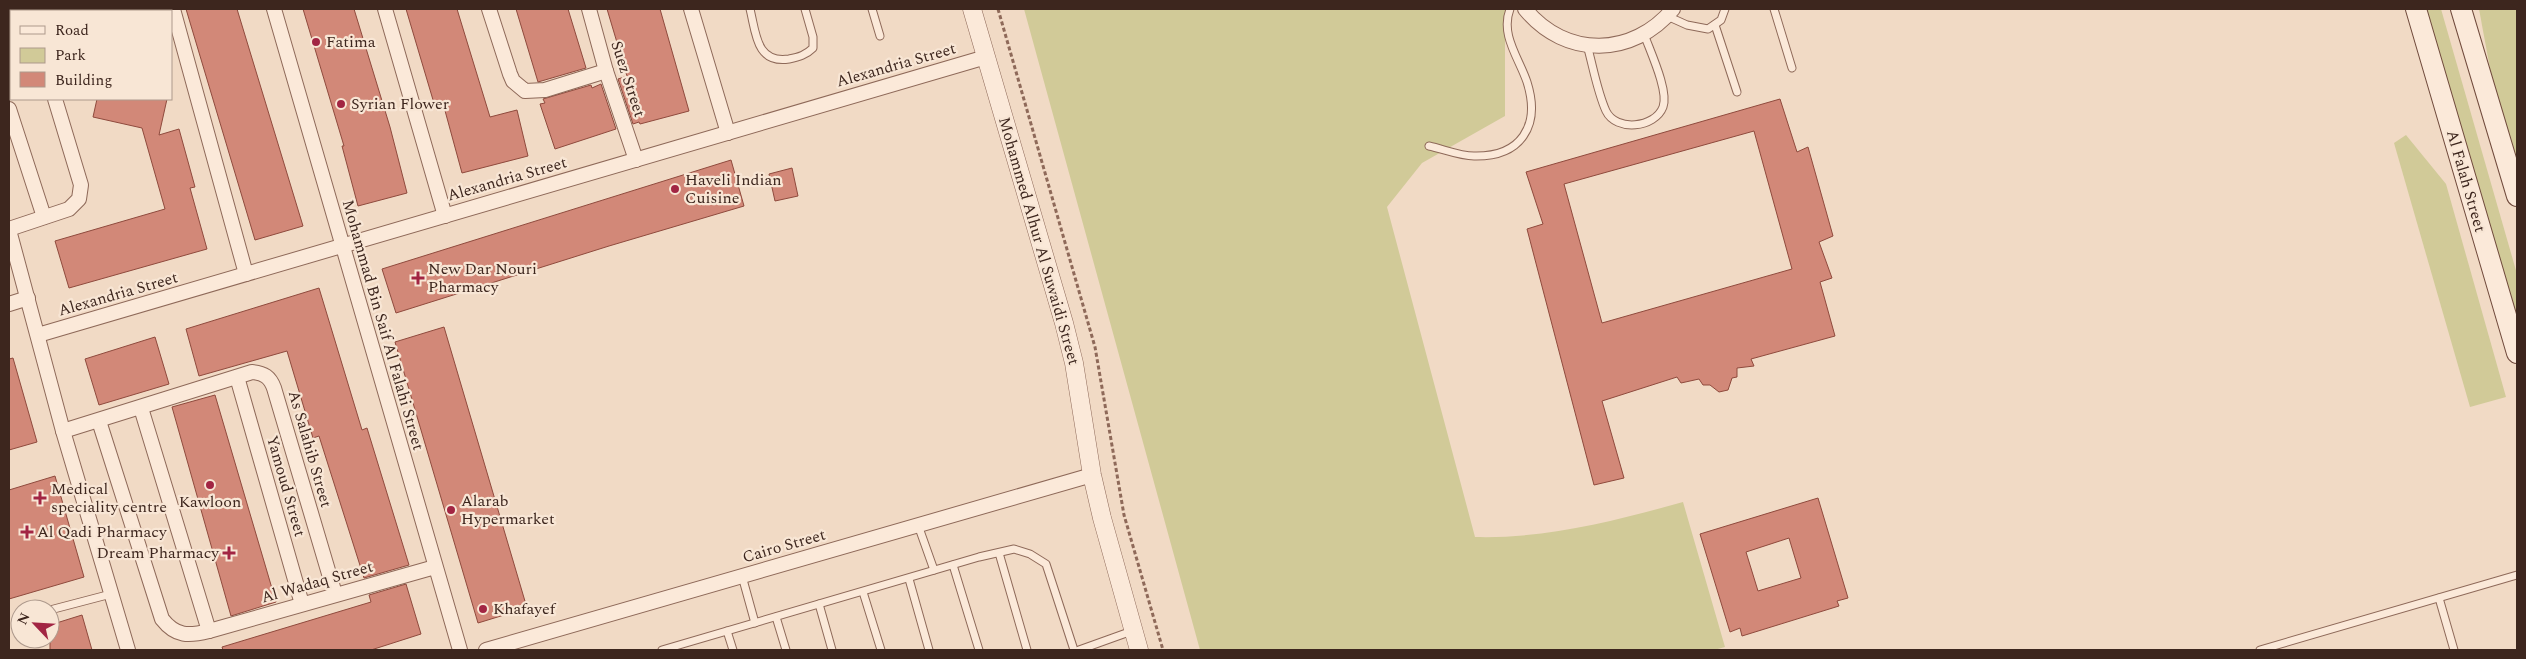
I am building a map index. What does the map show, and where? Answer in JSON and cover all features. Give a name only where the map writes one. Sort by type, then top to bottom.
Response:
[{"type":"main road","name":"Al Falah Street","points":[[2416,9],[2517,353]]},
{"type":"main road","points":[[2461,9],[2517,196]]},
{"type":"street","points":[[173,9],[246,274]]},
{"type":"street","name":"Mohammad Bin Saif Al Falahi Street","points":[[274,9],[434,567],[460,650]]},
{"type":"street","points":[[385,9],[445,216]]},
{"type":"street","points":[[489,9],[510,74],[525,91],[535,92],[606,71]]},
{"type":"street","name":"Suez Street","points":[[589,9],[606,71],[636,160]]},
{"type":"street","points":[[691,9],[728,133]]},
{"type":"street","name":"Mohammed Alhur Al Suwaidi Street","points":[[972,9],[1026,187],[1064,322],[1084,419],[1092,475],[1109,547],[1138,650]]},
{"type":"street","points":[[1525,9],[1548,31],[1575,44],[1605,46],[1635,40],[1660,24],[1670,12]]},
{"type":"street","name":"Alexandria Street","points":[[38,335],[986,57]]},
{"type":"street","points":[[55,100],[82,185],[79,199],[69,209],[9,229],[63,431],[128,650]]},
{"type":"street","points":[[9,109],[44,217]]},
{"type":"street","points":[[9,304],[28,298]]},
{"type":"street","name":"As Salahib Street","points":[[241,376],[252,372],[264,374],[272,383],[335,594]]},
{"type":"street","points":[[63,431],[241,376]]},
{"type":"street","name":"Yamoud Street","points":[[241,376],[302,604]]},
{"type":"street","points":[[141,408],[204,632]]},
{"type":"street","name":"Al Wadaq Street","points":[[99,421],[162,619],[169,628],[178,634],[204,632],[434,567]]},
{"type":"street","name":"Cairo Street","points":[[486,650],[1092,475]]},
{"type":"lane","points":[[750,9],[764,54],[771,59],[781,60],[807,54],[813,48],[813,37],[805,9]]},
{"type":"lane","points":[[872,9],[880,36]]},
{"type":"lane","points":[[1429,146],[1474,156],[1500,153],[1516,146],[1528,132],[1532,111],[1527,83],[1508,34],[1508,15],[1510,9]]},
{"type":"lane","points":[[1670,12],[1688,25],[1708,29],[1721,20],[1725,9]]},
{"type":"lane","points":[[1774,9],[1792,68]]},
{"type":"lane","points":[[1715,25],[1737,92]]},
{"type":"lane","points":[[1587,45],[1606,112],[1617,123],[1632,126],[1657,117],[1663,107],[1664,93],[1644,34]]},
{"type":"lane","points":[[918,525],[934,570]]},
{"type":"lane","points":[[662,650],[681,648],[727,631],[909,579],[934,570],[1014,549],[1030,554],[1046,564],[1074,650]]},
{"type":"lane","points":[[999,553],[1027,650]]},
{"type":"lane","points":[[954,565],[979,650]]},
{"type":"lane","points":[[2260,650],[2517,575]]},
{"type":"lane","points":[[742,576],[755,623]]},
{"type":"lane","points":[[909,579],[930,650]]},
{"type":"lane","points":[[863,592],[881,650]]},
{"type":"lane","points":[[60,607],[111,594]]},
{"type":"lane","points":[[2439,598],[2454,650]]},
{"type":"lane","points":[[819,604],[832,650]]},
{"type":"lane","points":[[776,617],[786,650]]},
{"type":"lane","points":[[727,631],[733,650]]},
{"type":"lane","points":[[1079,650],[1133,631]]},
{"type":"path","points":[[998,9],[1095,347],[1124,515],[1163,650]]},
{"type":"green space","points":[[1024,9],[1505,9],[1505,116],[1422,163],[1387,207],[1475,537],[1501,537],[1554,532],[1632,516],[1683,502],[1725,647],[1714,650],[1200,650]]},
{"type":"green space","points":[[2424,9],[2441,9],[2517,274],[2517,326]]},
{"type":"green space","points":[[2479,9],[2517,9],[2517,162],[2494,90]]},
{"type":"green space","points":[[2406,135],[2446,184],[2506,397],[2470,407],[2394,143]]},
{"type":"building","points":[[186,9],[237,9],[303,226],[255,240]]},
{"type":"building","points":[[303,9],[354,9],[390,127],[407,193],[358,206],[342,146],[344,146]]},
{"type":"building","points":[[406,9],[457,9],[490,117],[517,110],[528,156],[462,173],[444,107],[436,110]]},
{"type":"building","points":[[516,9],[568,9],[586,68],[538,82]]},
{"type":"building","points":[[607,9],[660,9],[689,111],[640,124],[639,122],[633,124],[618,79],[627,76]]},
{"type":"building","points":[[601,84],[616,129],[555,149],[540,104],[545,103],[543,99],[591,85],[592,88]]},
{"type":"building","points":[[1780,99],[1797,152],[1808,147],[1833,236],[1819,242],[1832,278],[1820,282],[1835,336],[1751,359],[1754,366],[1737,368],[1737,377],[1732,378],[1728,390],[1719,392],[1710,385],[1703,385],[1699,379],[1681,383],[1677,377],[1602,401],[1624,478],[1594,485],[1527,229],[1543,224],[1526,172]],"holes":[[[1754,131],[1792,269],[1602,323],[1564,184]]]},
{"type":"building","points":[[97,100],[167,100],[159,135],[179,129],[195,187],[190,188],[207,249],[69,288],[55,241],[165,209],[142,128],[93,117]]},
{"type":"building","points":[[731,160],[744,206],[396,313],[382,269]]},
{"type":"building","points":[[792,168],[798,196],[775,201],[769,174]]},
{"type":"building","points":[[319,288],[362,430],[367,428],[409,565],[364,578],[319,436],[313,438],[287,351],[199,376],[186,329]]},
{"type":"building","points":[[444,327],[527,608],[478,623],[395,342]]},
{"type":"building","points":[[155,337],[169,384],[99,405],[85,359]]},
{"type":"building","points":[[13,358],[37,442],[9,450],[9,359]]},
{"type":"building","points":[[215,395],[276,602],[231,616],[172,407]]},
{"type":"building","points":[[55,476],[84,577],[9,599],[9,490]]},
{"type":"building","points":[[1818,498],[1848,598],[1837,601],[1839,606],[1742,636],[1740,628],[1730,632],[1700,534]],"holes":[[[1789,538],[1801,578],[1758,591],[1746,552]]]},
{"type":"building","points":[[406,584],[421,634],[371,650],[223,650],[222,647],[371,602],[369,595]]},
{"type":"building","points":[[82,615],[92,650],[50,650],[60,649],[60,622]]},
{"type":"place","name":"Fatima","points":[[316,42]]},
{"type":"place","name":"Syrian Flower","points":[[341,104]]},
{"type":"place","name":"Haveli Indian Cuisine","points":[[675,189]]},
{"type":"place","name":"New Dar Nouri Pharmacy","points":[[418,278]]},
{"type":"place","name":"Kawloon","points":[[210,485]]},
{"type":"place","name":"Medical speciality centre","points":[[40,498]]},
{"type":"place","name":"Alarab Hypermarket","points":[[451,510]]},
{"type":"place","name":"Al Qadi Pharmacy","points":[[27,532]]},
{"type":"place","name":"Dream Pharmacy","points":[[229,553]]},
{"type":"place","name":"Khafayef","points":[[483,609]]}]
